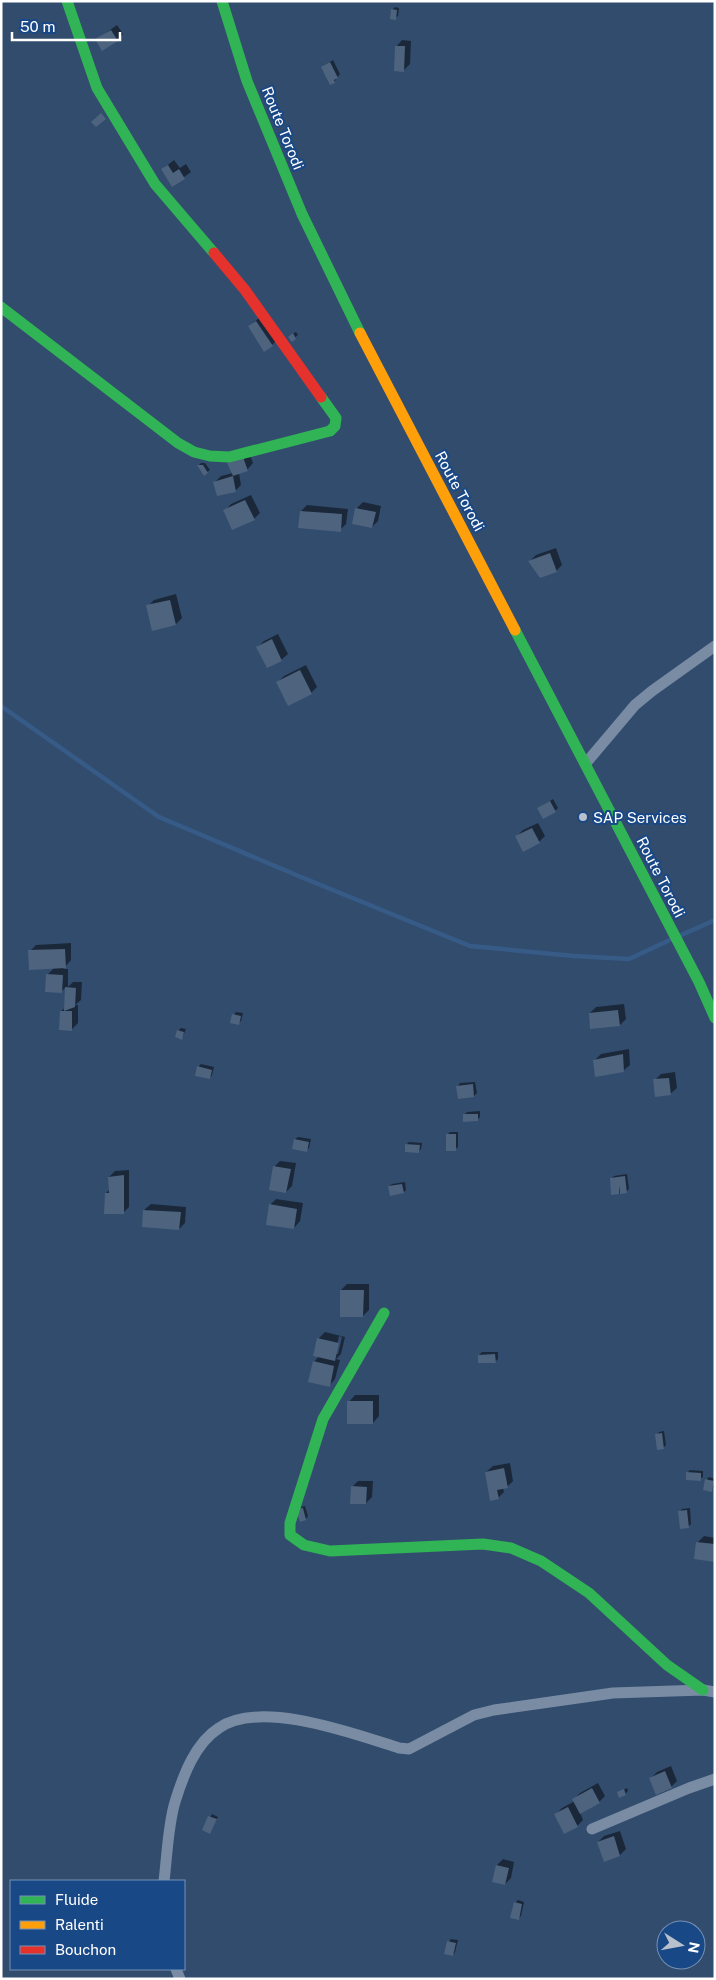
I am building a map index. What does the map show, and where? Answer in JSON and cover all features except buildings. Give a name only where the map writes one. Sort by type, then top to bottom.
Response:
[{"type":"street","points":[[1,307],[178,443],[194,452],[210,456],[229,457],[330,431],[335,426],[336,418],[245,290],[155,184],[97,88],[67,1]]},
{"type":"street","name":"Route Torodi","points":[[222,1],[247,81],[302,214],[368,349],[586,763],[699,982],[715,1018]]},
{"type":"street","points":[[586,763],[652,690],[715,646]]},
{"type":"street","points":[[384,1313],[324,1419],[290,1523],[290,1535],[297,1543],[307,1548],[330,1550],[483,1544],[511,1548],[541,1561],[589,1593],[667,1665],[703,1690]]},
{"type":"street","points":[[164,1880],[174,1804],[186,1772],[203,1743],[218,1728],[232,1721],[256,1718],[285,1718],[330,1727],[399,1748],[409,1749],[474,1715],[510,1706],[613,1693],[703,1690],[715,1692]]},
{"type":"street","points":[[592,1829],[715,1779]]},
{"type":"waterway","points":[[1,706],[159,817],[470,946],[629,959],[672,939]]},
{"type":"waterway","points":[[679,936],[715,920]]},
{"type":"traffic: fast","points":[[67,1],[97,88],[155,184],[214,253]]},
{"type":"traffic: fast","points":[[222,1],[247,81],[302,214],[360,333]]},
{"type":"traffic: fast","points":[[1,307],[178,443],[194,452],[210,456],[229,457],[330,431],[335,426],[336,418],[321,397]]},
{"type":"traffic: fast","points":[[515,630],[699,982],[715,1018]]},
{"type":"traffic: fast","points":[[384,1313],[323,1419],[290,1523],[290,1535],[304,1545],[330,1551],[483,1544],[511,1548],[541,1561],[589,1593],[667,1665],[703,1690]]},
{"type":"traffic: slow","points":[[360,333],[515,630]]},
{"type":"traffic: jam","points":[[214,253],[245,290],[321,397]]},
{"type":"place","name":"SAP Services","points":[[583,817]]}]
